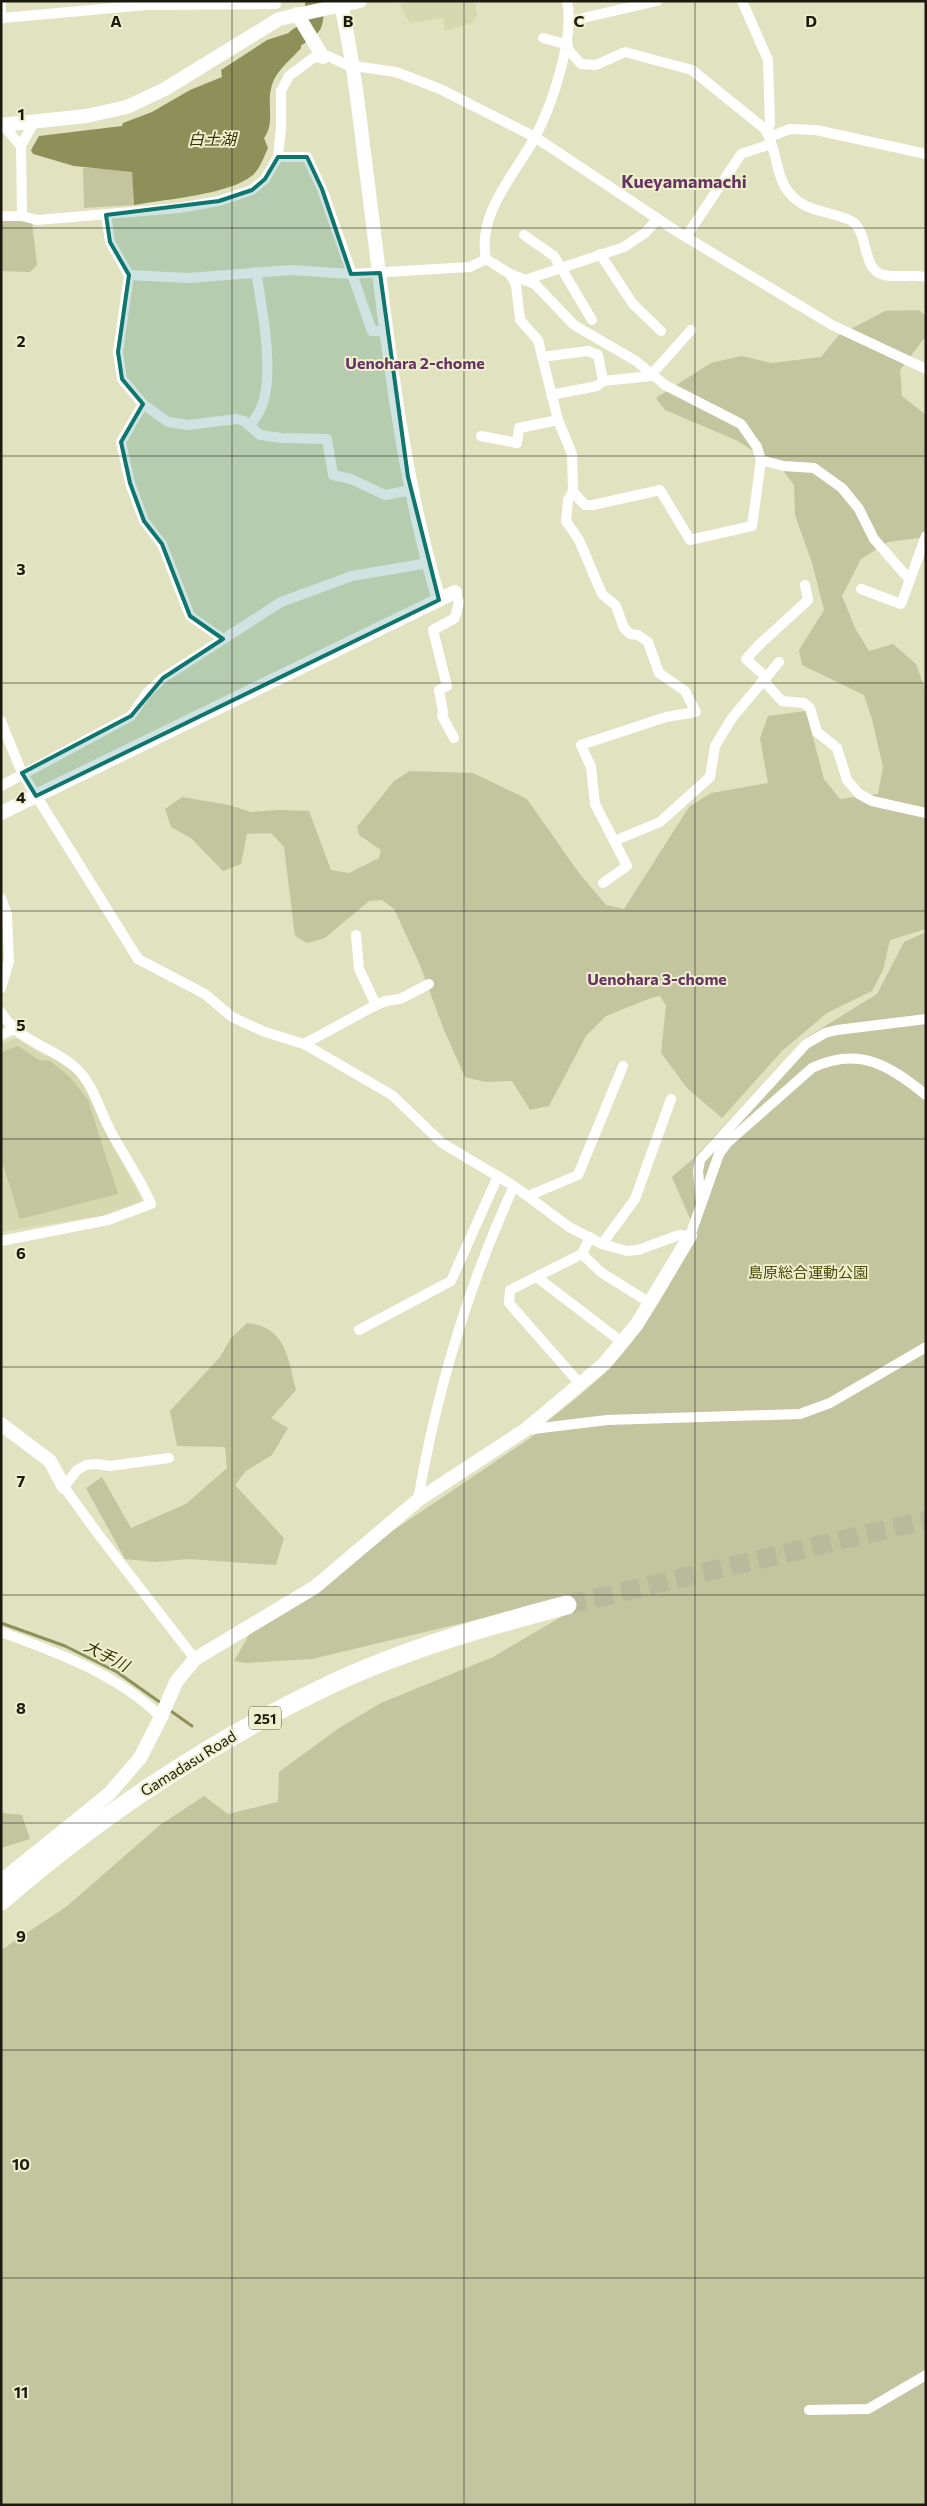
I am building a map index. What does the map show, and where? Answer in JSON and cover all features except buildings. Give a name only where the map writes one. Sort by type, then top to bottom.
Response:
[{"type":"highway","name":"Gamadasu Road","points":[[1,1901],[100,1820],[236,1733],[321,1688],[391,1659],[453,1637],[567,1605]]},
{"type":"street","points":[[2,125],[107,113],[147,99],[279,19],[304,22],[320,10],[340,3],[360,1]]},
{"type":"street","points":[[567,1],[570,21],[567,46],[555,91],[535,137],[489,212],[483,243],[486,259],[510,274],[535,284],[574,325],[636,361],[652,375],[681,395],[741,424],[758,447],[761,460],[752,526],[690,540],[660,490],[593,505],[585,505],[573,492]]},
{"type":"street","points":[[570,21],[656,1]]},
{"type":"street","points":[[742,1],[768,60],[769,138],[781,182],[795,201],[816,212],[852,221],[863,233],[872,267],[882,275],[904,278],[925,276]]},
{"type":"street","points":[[1,5],[2,19],[146,5],[276,3],[279,19]]},
{"type":"street","points":[[340,3],[353,66],[404,452],[428,563],[439,600]]},
{"type":"street","points":[[304,22],[323,57]]},
{"type":"street","points":[[543,38],[567,46],[581,64],[596,65],[625,52],[692,70],[769,138]]},
{"type":"street","points":[[1,216],[22,216],[37,220],[179,208],[219,201],[252,190],[264,179],[278,157],[281,128],[281,91],[289,76],[313,58],[328,56],[353,66],[396,72],[431,86],[535,137],[686,237],[832,325],[926,369]]},
{"type":"street","points":[[22,216],[21,146],[34,122]]},
{"type":"street","points":[[2,125],[21,146]]},
{"type":"street","points":[[686,237],[741,154],[769,138],[790,129],[816,130],[926,154]]},
{"type":"street","points":[[278,157],[307,157],[322,189],[372,331],[388,331]]},
{"type":"street","points":[[106,215],[110,242],[129,276],[118,352],[122,379],[143,404],[168,422],[190,425],[236,419],[244,421],[260,435],[282,438],[327,439],[334,475],[351,479],[385,495],[412,490]]},
{"type":"street","points":[[525,280],[624,247],[645,234],[658,219]]},
{"type":"street","points":[[524,235],[554,256],[592,320]]},
{"type":"street","points":[[600,254],[633,304],[661,331]]},
{"type":"street","points":[[129,276],[172,278],[298,270],[351,274],[380,273],[470,267],[486,259]]},
{"type":"street","points":[[250,426],[261,409],[267,366],[266,337],[256,272]]},
{"type":"street","points":[[510,274],[516,285],[520,320],[538,340],[558,420],[572,454],[573,492],[568,500],[566,521],[579,540],[602,594],[616,606],[624,628],[630,634],[638,635],[648,642],[658,673],[685,691],[696,712],[666,717],[581,745],[591,767],[595,804],[626,866],[603,884]]},
{"type":"street","points":[[551,395],[597,386],[603,381],[652,375],[691,330]]},
{"type":"street","points":[[542,357],[588,350],[598,355],[603,381]]},
{"type":"street","points":[[143,404],[121,442],[130,483],[144,520],[162,544],[190,616],[223,639]]},
{"type":"street","points":[[481,436],[517,443],[519,428],[558,420]]},
{"type":"street","points":[[761,460],[783,466],[814,468],[842,488],[859,509],[874,539],[909,580]]},
{"type":"street","points":[[861,589],[901,604],[926,536]]},
{"type":"street","points":[[1,786],[131,716],[147,693],[163,678],[281,602],[344,579],[428,563]]},
{"type":"street","points":[[805,585],[808,600],[746,659],[765,678],[782,701],[804,702],[810,708],[817,732],[837,748],[847,780],[858,794],[872,801],[926,813]]},
{"type":"street","points":[[1,813],[455,592],[459,602],[455,618],[433,630],[447,686],[439,690],[442,716],[454,738]]},
{"type":"street","points":[[614,841],[660,822],[710,777],[715,746],[732,718],[779,662]]},
{"type":"street","points":[[1,721],[22,773],[138,959],[206,994],[232,1018],[265,1032],[304,1044],[392,1095],[442,1143],[514,1186],[569,1226],[602,1244],[627,1251],[638,1250],[679,1235],[690,1236]]},
{"type":"street","points":[[1,898],[7,915],[9,961],[1,988]]},
{"type":"street","points":[[356,935],[359,969],[376,1005]]},
{"type":"street","points":[[304,1044],[376,1005],[400,999],[430,984]]},
{"type":"street","points":[[1,1012],[14,1029],[39,1047],[61,1056],[78,1070],[92,1089],[110,1129],[151,1204],[108,1220],[1,1241]]},
{"type":"street","points":[[701,1210],[698,1171],[700,1160],[806,1044],[820,1035],[837,1030],[926,1019]]},
{"type":"street","points":[[1,1035],[14,1029]]},
{"type":"street","points":[[1,1881],[109,1794],[140,1758],[165,1710],[176,1682],[196,1659],[315,1587],[418,1500],[525,1430],[581,1385],[623,1343],[650,1303],[690,1236],[701,1210],[713,1167],[727,1143],[812,1068],[840,1058],[868,1060],[899,1073],[926,1095]]},
{"type":"street","points":[[528,1196],[578,1175],[623,1066]]},
{"type":"street","points":[[602,1244],[635,1200],[671,1099]]},
{"type":"street","points":[[359,1330],[451,1281],[498,1176]]},
{"type":"street","points":[[418,1500],[430,1430],[463,1312],[486,1246],[514,1186]]},
{"type":"street","points":[[581,1385],[509,1303],[510,1290],[538,1278],[582,1254],[590,1237]]},
{"type":"street","points":[[582,1254],[602,1273],[650,1303]]},
{"type":"street","points":[[538,1278],[623,1343]]},
{"type":"street","points":[[525,1430],[607,1420],[800,1414],[830,1403],[926,1347]]},
{"type":"street","points":[[1,1424],[50,1461],[64,1487],[98,1534],[196,1659]]},
{"type":"street","points":[[64,1487],[78,1470],[86,1465],[110,1466],[168,1458]]},
{"type":"street","points":[[1,1632],[62,1654],[121,1684],[165,1710]]},
{"type":"street","points":[[809,2410],[868,2409],[926,2375]]},
{"type":"highlighted area","points":[[278,157],[307,157],[322,189],[351,274],[380,273],[408,477],[439,600],[36,796],[22,773],[131,716],[163,678],[223,639],[190,616],[162,544],[144,521],[130,483],[121,442],[143,404],[122,379],[118,352],[129,275],[110,242],[106,215],[219,201],[252,190],[265,179]]},
{"type":"shaded area","points":[[414,1],[475,1],[477,15],[471,23],[445,31],[443,18],[410,23],[399,4]]},
{"type":"shaded area","points":[[18,1039],[42,1055],[58,1059],[76,1073],[91,1094],[102,1122],[142,1201],[101,1216],[1,1232],[1,1044]]},
{"type":"green space","points":[[83,168],[121,169],[132,172],[134,205],[84,208]]},
{"type":"green space","points":[[15,219],[32,223],[37,265],[30,272],[2,271],[1,221]]},
{"type":"green space","points":[[919,310],[926,316],[926,336],[900,370],[902,396],[926,415],[926,537],[888,542],[861,559],[842,596],[856,630],[869,651],[893,644],[916,664],[926,692],[926,929],[890,940],[883,970],[872,991],[827,1013],[782,1051],[722,1118],[688,1089],[661,1053],[666,1006],[660,996],[606,1016],[586,1036],[549,1106],[530,1110],[512,1081],[485,1082],[465,1077],[444,1030],[420,965],[394,909],[382,900],[369,901],[325,938],[307,943],[295,936],[284,847],[271,833],[247,834],[241,864],[223,871],[191,838],[171,827],[165,809],[182,797],[229,805],[251,812],[278,810],[309,811],[331,870],[349,873],[379,858],[381,850],[359,835],[357,827],[394,781],[410,771],[473,773],[527,799],[579,873],[606,905],[624,909],[689,807],[711,793],[768,783],[760,738],[768,716],[806,711],[824,779],[840,799],[878,794],[883,767],[872,719],[864,695],[802,665],[799,650],[824,610],[812,563],[795,515],[794,485],[782,469],[736,440],[665,410],[656,398],[711,363],[741,356],[771,363],[821,357],[839,335],[885,311]]},
{"type":"green space","name":"島原総合運動公園","points":[[924,933],[926,936],[926,2505],[1,2505],[1,1950],[66,1907],[160,1825],[204,1796],[228,1814],[278,1802],[279,1772],[339,1728],[381,1703],[493,1657],[576,1608],[563,1599],[312,1659],[246,1663],[234,1661],[250,1633],[385,1536],[551,1424],[544,1424],[606,1372],[635,1339],[672,1280],[697,1235],[672,1177],[695,1157],[804,1039],[877,994],[904,942]]},
{"type":"green space","points":[[18,1046],[39,1060],[50,1061],[70,1077],[88,1100],[118,1194],[20,1219],[1,1158],[1,1052]]},
{"type":"green space","points":[[247,1323],[260,1326],[278,1338],[287,1356],[296,1390],[271,1418],[288,1428],[272,1455],[246,1471],[235,1485],[284,1538],[276,1565],[188,1559],[155,1562],[125,1559],[86,1488],[102,1477],[131,1528],[186,1504],[227,1468],[225,1447],[177,1446],[170,1411],[220,1357],[231,1338]]},
{"type":"green space","points":[[1,1813],[22,1815],[30,1839],[1,1848]]},
{"type":"water","name":"白土湖","points":[[295,31],[301,41],[301,48],[275,77],[271,89],[270,121],[264,138],[268,148],[262,162],[253,175],[242,182],[213,192],[134,205],[132,172],[74,166],[33,154],[31,150],[39,136],[122,126],[123,123],[152,112],[190,90],[222,77],[221,70],[267,40]]},
{"type":"waterway","points":[[296,38],[313,24],[314,1]]},
{"type":"waterway","name":"大手川","points":[[1,1623],[65,1646],[117,1672],[161,1703]]},
{"type":"waterway","name":"大手川","points":[[168,1709],[192,1726]]},
{"type":"tunnel","points":[[567,1605],[926,1520]]},
{"type":"district","name":"Kueyamamachi","points":[[684,181]]},
{"type":"district","name":"Uenohara 2-chome","points":[[415,362]]},
{"type":"district","name":"Uenohara 3-chome","points":[[657,978]]}]
